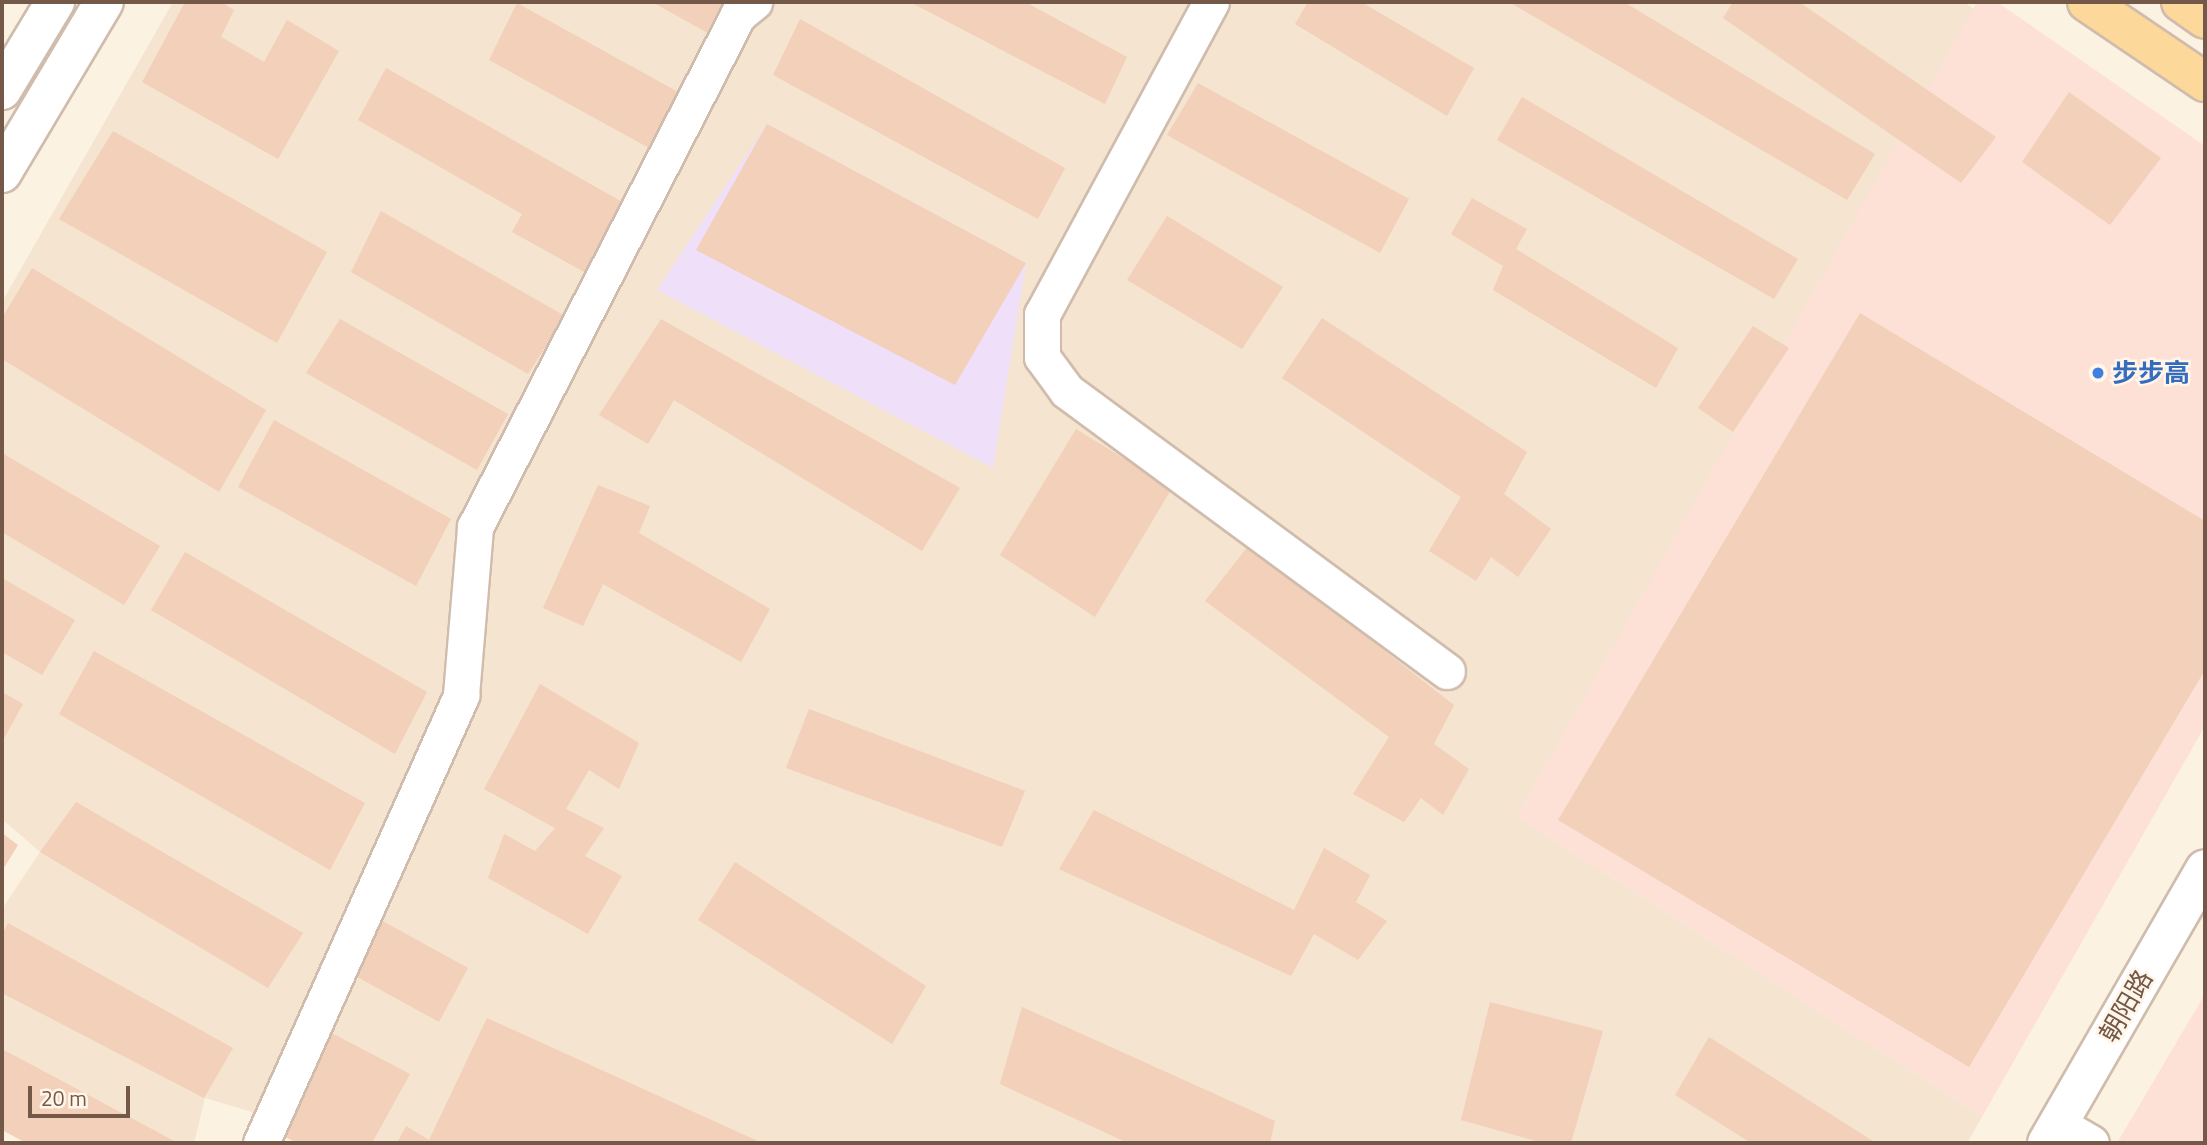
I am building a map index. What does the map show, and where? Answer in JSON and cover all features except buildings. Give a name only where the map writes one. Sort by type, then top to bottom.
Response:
[{"type":"main road","points":[[2087,2],[2205,82]]},
{"type":"main road","points":[[2181,2],[2205,19]]},
{"type":"street","points":[[2,90],[55,2]]},
{"type":"street","points":[[2,173],[104,2]]},
{"type":"street","points":[[261,1143],[461,695],[475,527],[738,15],[754,2]]},
{"type":"street","points":[[1211,2],[1042,314],[1042,357],[1067,391],[1447,671]]},
{"type":"street","name":"朝阳路","points":[[2070,1138],[2205,869]]},
{"type":"street","name":"朝阳路","points":[[2070,1138],[2205,920]]},
{"type":"shaded area","points":[[173,2],[1964,2],[1978,12],[1517,816],[1982,1117],[1967,1143],[355,1143],[205,1098],[194,1143],[48,1143],[2,1113],[2,909],[40,852],[2,819],[2,302]]},
{"type":"shaded area","points":[[1977,2],[1997,2],[2205,146],[2205,726],[1982,1117],[1517,816]]},
{"type":"shaded area","points":[[767,124],[1026,263],[993,468],[657,290]]},
{"type":"shaded area","points":[[2205,994],[2205,1143],[2117,1143]]},
{"type":"place","name":"步步高","points":[[2098,373]]}]
